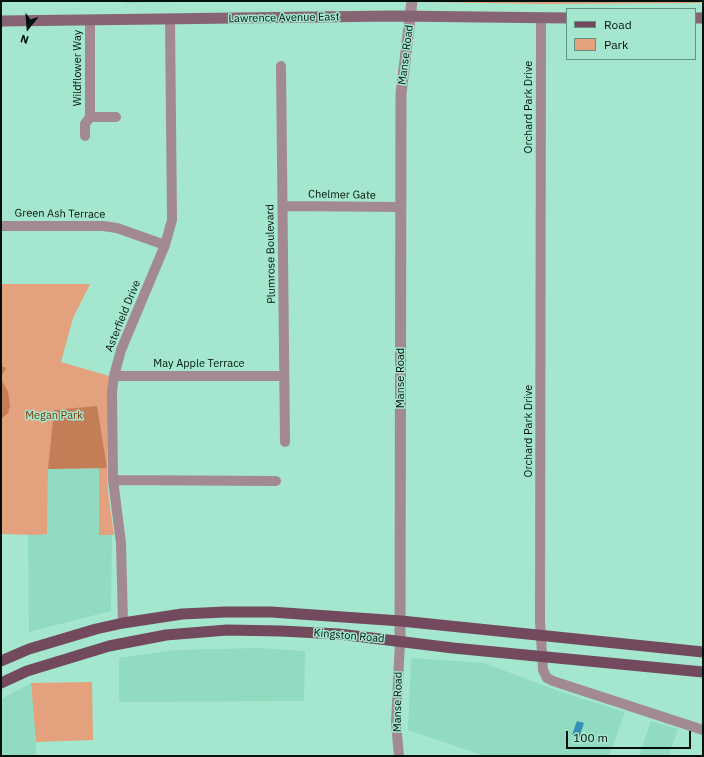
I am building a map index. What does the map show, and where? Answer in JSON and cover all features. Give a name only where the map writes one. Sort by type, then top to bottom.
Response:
[{"type":"main road","name":"Lawrence Avenue East","points":[[1,22],[411,16],[541,19],[566,18]]},
{"type":"main road","name":"Kingston Road","points":[[1,661],[29,649],[70,636],[123,623],[182,614],[225,612],[271,612],[401,621],[703,652]]},
{"type":"main road","name":"Kingston Road","points":[[1,683],[27,671],[109,646],[166,635],[227,630],[340,634],[542,657],[703,672]]},
{"type":"street","name":"Manse Road","points":[[398,756],[396,723],[401,621],[401,94],[412,1]]},
{"type":"street","name":"Asterfield Drive","points":[[123,623],[121,543],[113,480],[112,392],[114,376],[121,350],[165,245],[172,220],[170,19]]},
{"type":"street","name":"Orchard Park Drive","points":[[541,19],[540,621],[542,636],[542,670],[547,678],[553,681],[703,730]]},
{"type":"street","name":"Wildflower Way","points":[[85,136],[86,124],[90,117],[90,20]]},
{"type":"street","name":"Plumrose Boulevard","points":[[281,66],[285,442]]},
{"type":"street","name":"Wildflower Way","points":[[90,117],[116,117]]},
{"type":"street","name":"Chelmer Gate","points":[[283,206],[401,207]]},
{"type":"street","name":"Green Ash Terrace","points":[[1,226],[103,226],[117,228],[165,245]]},
{"type":"street","name":"May Apple Terrace","points":[[114,376],[284,376]]},
{"type":"street","points":[[113,480],[276,481]]},
{"type":"shaded area","points":[[125,1],[218,1],[125,3]]},
{"type":"shaded area","points":[[99,468],[99,534],[112,535],[111,611],[29,632],[28,535],[47,534],[48,469]]},
{"type":"shaded area","points":[[258,648],[305,651],[304,701],[119,702],[119,658],[175,650]]},
{"type":"shaded area","points":[[411,658],[484,663],[564,693],[625,712],[609,756],[485,756],[408,730]]},
{"type":"shaded area","points":[[31,683],[36,756],[1,756],[1,699]]},
{"type":"shaded area","points":[[651,721],[678,729],[669,756],[639,756]]},
{"type":"green space","points":[[425,1],[700,1],[700,3],[544,4]]},
{"type":"green space","name":"Megan Park","points":[[1,284],[90,284],[73,318],[61,362],[109,376],[107,468],[108,492],[114,535],[99,535],[99,468],[48,469],[47,534],[1,534]]},
{"type":"green space","points":[[1,366],[6,368],[1,377]]},
{"type":"green space","points":[[1,377],[8,392],[10,406],[8,413],[1,419]]},
{"type":"green space","points":[[97,406],[107,468],[48,469],[54,410]]},
{"type":"green space","points":[[92,682],[93,740],[36,742],[31,683]]},
{"type":"water","points":[[577,721],[584,723],[579,738],[572,735]]}]
